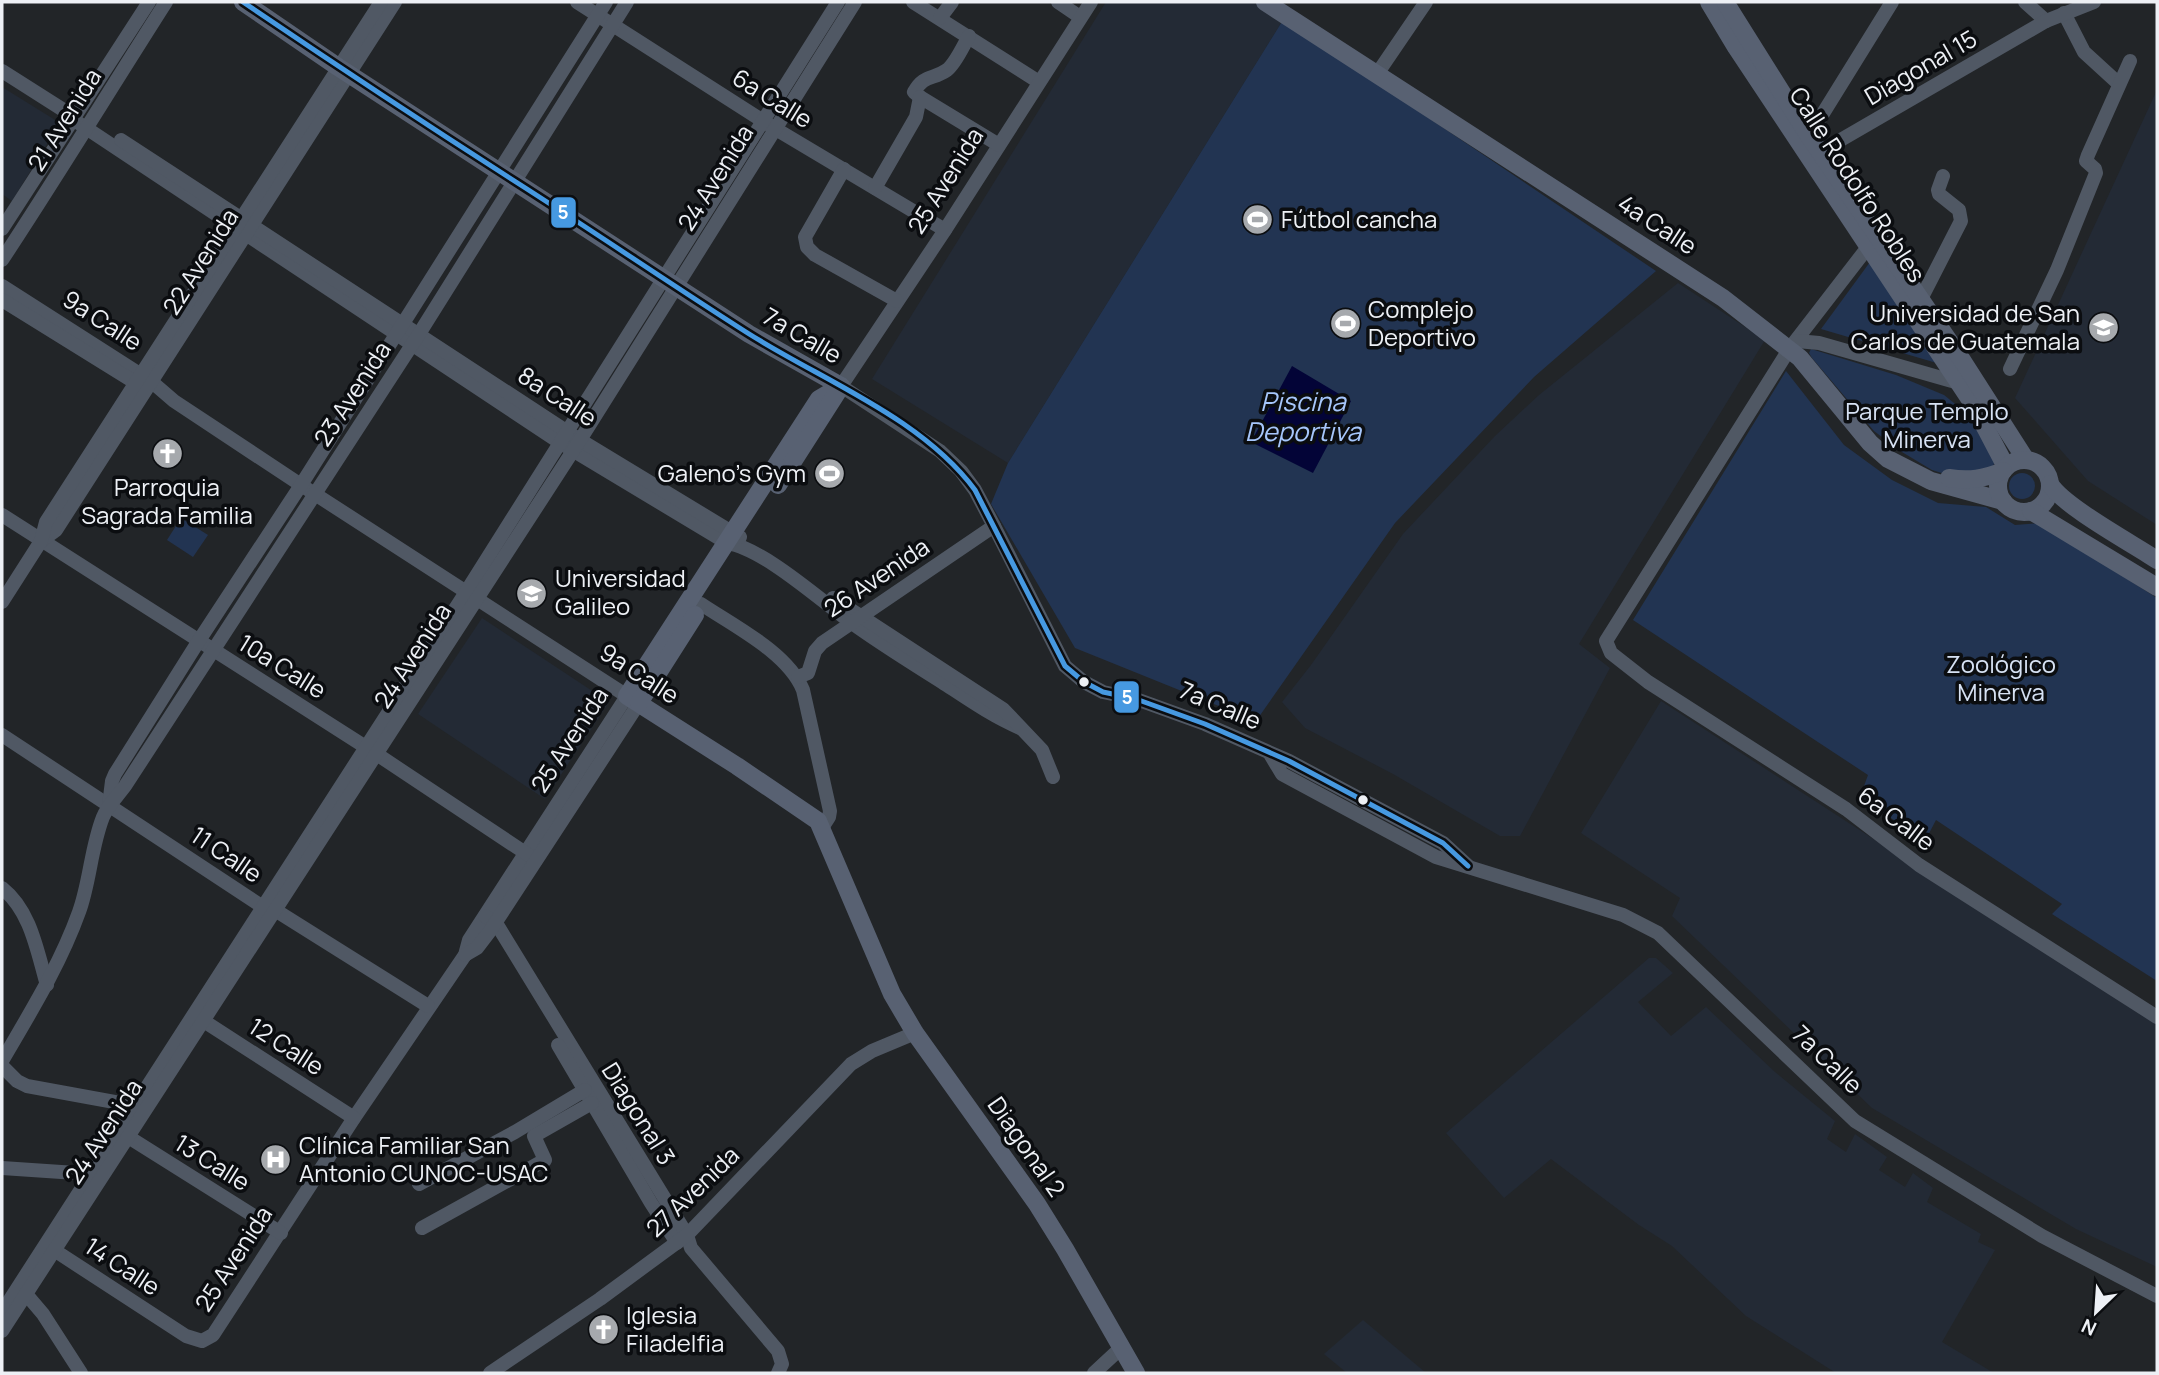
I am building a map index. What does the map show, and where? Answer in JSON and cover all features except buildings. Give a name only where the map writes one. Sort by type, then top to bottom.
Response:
[{"type":"main road","name":"7a Calle","points":[[243,2],[749,334],[841,386]]},
{"type":"main road","name":"4a Calle","points":[[1265,2],[1380,70],[1702,275],[1794,344],[1868,430],[1905,459],[1932,474],[1970,481],[1983,479],[2004,469]]},
{"type":"main road","name":"4a Calle","points":[[1283,2],[1380,70]]},
{"type":"main road","name":"Calle Rodolfo Robles","points":[[1709,2],[1873,242],[1973,404],[2004,469]]},
{"type":"main road","name":"Calle Rodolfo Robles","points":[[1725,2],[1810,148]]},
{"type":"main road","name":"Calle Rodolfo Robles","points":[[1873,242],[1921,299],[2026,460]]},
{"type":"main road","name":"4a Calle","points":[[1794,344],[1870,443],[1888,458],[1931,481],[2003,501]]},
{"type":"main road","name":"25 Avenida","points":[[633,700],[701,604],[818,398],[841,386]]},
{"type":"main road","points":[[2157,560],[2057,493],[2045,471],[2034,462],[2026,460],[2012,463],[2004,469],[1998,483],[2003,501],[2015,510],[2031,511],[2157,587]]},
{"type":"main road","points":[[2031,511],[2046,501],[2050,484]]},
{"type":"main road","name":"25 Avenida","points":[[633,700],[736,540]]},
{"type":"main road","name":"9a Calle","points":[[633,700],[818,821],[873,951]]},
{"type":"main road","name":"Diagonal 2","points":[[873,951],[892,995],[915,1032],[1037,1204],[1091,1292],[1136,1373]]},
{"type":"street","name":"21 Avenida","points":[[2,260],[57,177],[79,118],[149,2]]},
{"type":"street","name":"21 Avenida","points":[[2,229],[79,118],[166,2]]},
{"type":"street","name":"22 Avenida","points":[[2,602],[41,541],[56,530],[144,383],[343,70],[381,2]]},
{"type":"street","name":"22 Avenida","points":[[343,70],[395,2]]},
{"type":"street","name":"6a Calle","points":[[577,2],[768,124],[945,230]]},
{"type":"street","name":"23 Avenida","points":[[2,1064],[47,985],[79,913],[102,820],[110,805],[125,786],[415,340],[606,2]]},
{"type":"street","name":"23 Avenida","points":[[110,805],[112,781],[116,774],[398,329],[627,2]]},
{"type":"street","name":"24 Avenida","points":[[2,1331],[139,1109],[670,283],[768,124],[838,2]]},
{"type":"street","name":"24 Avenida","points":[[768,124],[855,2]]},
{"type":"street","points":[[914,2],[1039,82]]},
{"type":"street","points":[[940,19],[952,2]]},
{"type":"street","points":[[1058,2],[1080,17]]},
{"type":"street","name":"25 Avenida","points":[[841,386],[1091,2]]},
{"type":"street","points":[[1380,70],[1426,2]]},
{"type":"street","points":[[1810,148],[1892,2]]},
{"type":"street","points":[[2025,2],[2046,21]]},
{"type":"street","name":"Diagonal 15","points":[[1810,148],[2046,21],[2094,2]]},
{"type":"street","points":[[2064,13],[2084,52],[2119,84]]},
{"type":"street","points":[[969,36],[946,71],[926,78],[918,84],[914,92],[999,145]]},
{"type":"street","points":[[2010,369],[2057,270],[2089,191],[2096,173],[2087,160],[2130,61]]},
{"type":"street","name":"8a Calle","points":[[2,71],[79,118],[569,441],[736,540],[947,679],[995,717],[1020,728],[1042,750],[1053,777]]},
{"type":"street","points":[[875,188],[916,117],[919,97]]},
{"type":"street","points":[[844,169],[806,237],[807,247],[816,255],[897,301]]},
{"type":"street","points":[[1921,299],[1961,221],[1959,210],[1939,194],[1943,176]]},
{"type":"street","points":[[1794,344],[1873,242]]},
{"type":"street","name":"9a Calle","points":[[2,286],[144,383]]},
{"type":"street","name":"9a Calle","points":[[2,300],[174,401],[633,700]]},
{"type":"street","points":[[1794,344],[1819,343],[1959,383]]},
{"type":"street","name":"6a Calle","points":[[1794,344],[1606,641],[1611,653],[1648,682],[1846,809],[1919,865],[2157,1017]]},
{"type":"street","name":"7a Calle","points":[[841,386],[940,450],[961,471],[975,490],[1065,666],[1084,682],[1103,692],[1136,699],[1205,724],[1270,754],[1282,774],[1436,857],[1623,915],[1658,933],[1855,1121],[2042,1236],[2157,1296]]},
{"type":"street","name":"10a Calle","points":[[2,515],[370,750],[531,857]]},
{"type":"street","name":"26 Avenida","points":[[801,683],[818,647],[994,526]]},
{"type":"street","points":[[701,604],[776,655],[801,683],[830,811],[822,828]]},
{"type":"street","name":"25 Avenida","points":[[202,1341],[214,1335],[354,1118],[465,955],[469,940],[488,924],[633,700]]},
{"type":"street","name":"11 Calle","points":[[2,735],[269,908],[428,1006]]},
{"type":"street","points":[[2,888],[17,902],[26,919],[47,985]]},
{"type":"street","name":"Diagonal 3","points":[[488,924],[588,1096],[682,1239],[778,1351],[780,1369]]},
{"type":"street","name":"Diagonal 3","points":[[488,924],[682,1239]]},
{"type":"street","name":"12 Calle","points":[[198,1018],[354,1118]]},
{"type":"street","name":"27 Avenida","points":[[490,1373],[682,1239],[850,1064],[915,1032]]},
{"type":"street","points":[[2,1064],[17,1081],[27,1086],[139,1109]]},
{"type":"street","points":[[419,1184],[548,1114],[588,1096]]},
{"type":"street","points":[[422,1228],[545,1160],[534,1136],[588,1096]]},
{"type":"street","name":"24 Avenida","points":[[2,1312],[91,1174],[124,1134]]},
{"type":"street","name":"13 Calle","points":[[124,1134],[281,1233]]},
{"type":"street","points":[[2,1168],[91,1174]]},
{"type":"street","name":"14 Calle","points":[[54,1250],[186,1336],[202,1341]]},
{"type":"street","points":[[26,1294],[43,1314],[81,1373]]},
{"type":"street","points":[[1094,1373],[1122,1347]]},
{"type":"shaded area","points":[[1106,2],[1254,2],[1283,20],[1008,463],[872,379]]},
{"type":"shaded area","points":[[2,87],[60,123],[12,201],[2,194]]},
{"type":"shaded area","name":"Universidad de San Carlos de Guatemala","points":[[2157,90],[2157,525],[2088,481],[2015,398]]},
{"type":"shaded area","points":[[1678,283],[1765,340],[1579,644],[1610,668],[1520,836],[1500,836],[1393,774],[1305,728],[1282,702],[1403,534],[1495,436],[1539,395]]},
{"type":"shaded area","points":[[482,618],[609,702],[545,799],[418,714]]},
{"type":"shaded area","points":[[1661,701],[2157,1023],[2157,1267],[2076,1229],[1872,1108],[1672,916],[1680,898],[1581,833]]},
{"type":"shaded area","points":[[1649,958],[1656,958],[1673,973],[1638,1002],[1671,1036],[1706,1007],[1775,1072],[1835,1121],[1827,1139],[1846,1152],[1855,1134],[1887,1157],[1879,1170],[1905,1187],[1913,1173],[1933,1188],[1927,1202],[1981,1234],[1978,1242],[1995,1250],[1942,1342],[1994,1373],[1836,1373],[1746,1316],[1672,1246],[1639,1225],[1551,1159],[1504,1198],[1446,1133]]},
{"type":"shaded area","points":[[1363,1320],[1426,1373],[1347,1373],[1324,1354]]},
{"type":"green space","name":"Complejo Deportivo","points":[[1283,20],[1656,271],[1534,377],[1395,523],[1256,721],[1075,648],[991,504],[1008,463]]},
{"type":"green space","points":[[1870,262],[1940,364],[1821,329]]},
{"type":"green space","name":"Parque Templo Minerva","points":[[1811,349],[1896,375],[1944,395],[1975,420],[1995,461],[1992,469],[1945,474],[1932,470],[1902,452],[1874,431],[1812,358],[1809,353]]},
{"type":"green space","name":"Zoológico Minerva","points":[[1786,371],[1844,445],[1892,480],[1938,503],[1986,507],[2015,525],[2040,523],[2157,598],[2157,981],[2052,914],[2062,904],[1936,820],[1925,841],[1860,797],[1868,775],[1633,620]]},
{"type":"green space","points":[[2022,473],[2031,477],[2035,486],[2031,495],[2022,499],[2013,495],[2009,486],[2013,477]]},
{"type":"green space","points":[[181,518],[208,535],[193,557],[167,540]]},
{"type":"water","name":"Piscina Deportiva","points":[[1292,366],[1351,401],[1313,473],[1251,442]]},
{"type":"transit line","name":"5","points":[[243,2],[717,313],[775,350],[868,402],[927,441],[953,464],[975,490],[1065,666],[1084,682],[1103,692],[1136,699],[1205,724],[1289,761],[1443,843],[1468,866]]},
{"type":"place","name":"Fútbol cancha","points":[[1258,220]]},
{"type":"place","name":"Complejo Deportivo","points":[[1345,324]]},
{"type":"place","name":"Universidad de San Carlos de Guatemala","points":[[2103,328]]},
{"type":"place","name":"Parroquia Sagrada Familia","points":[[167,454]]},
{"type":"place","name":"Galeno's Gym","points":[[829,474]]},
{"type":"place","name":"Universidad Galileo","points":[[532,593]]},
{"type":"place","name":"Clínica Familiar San Antonio CUNOC-USAC","points":[[276,1160]]},
{"type":"place","name":"Iglesia Filadelfia","points":[[603,1330]]}]
